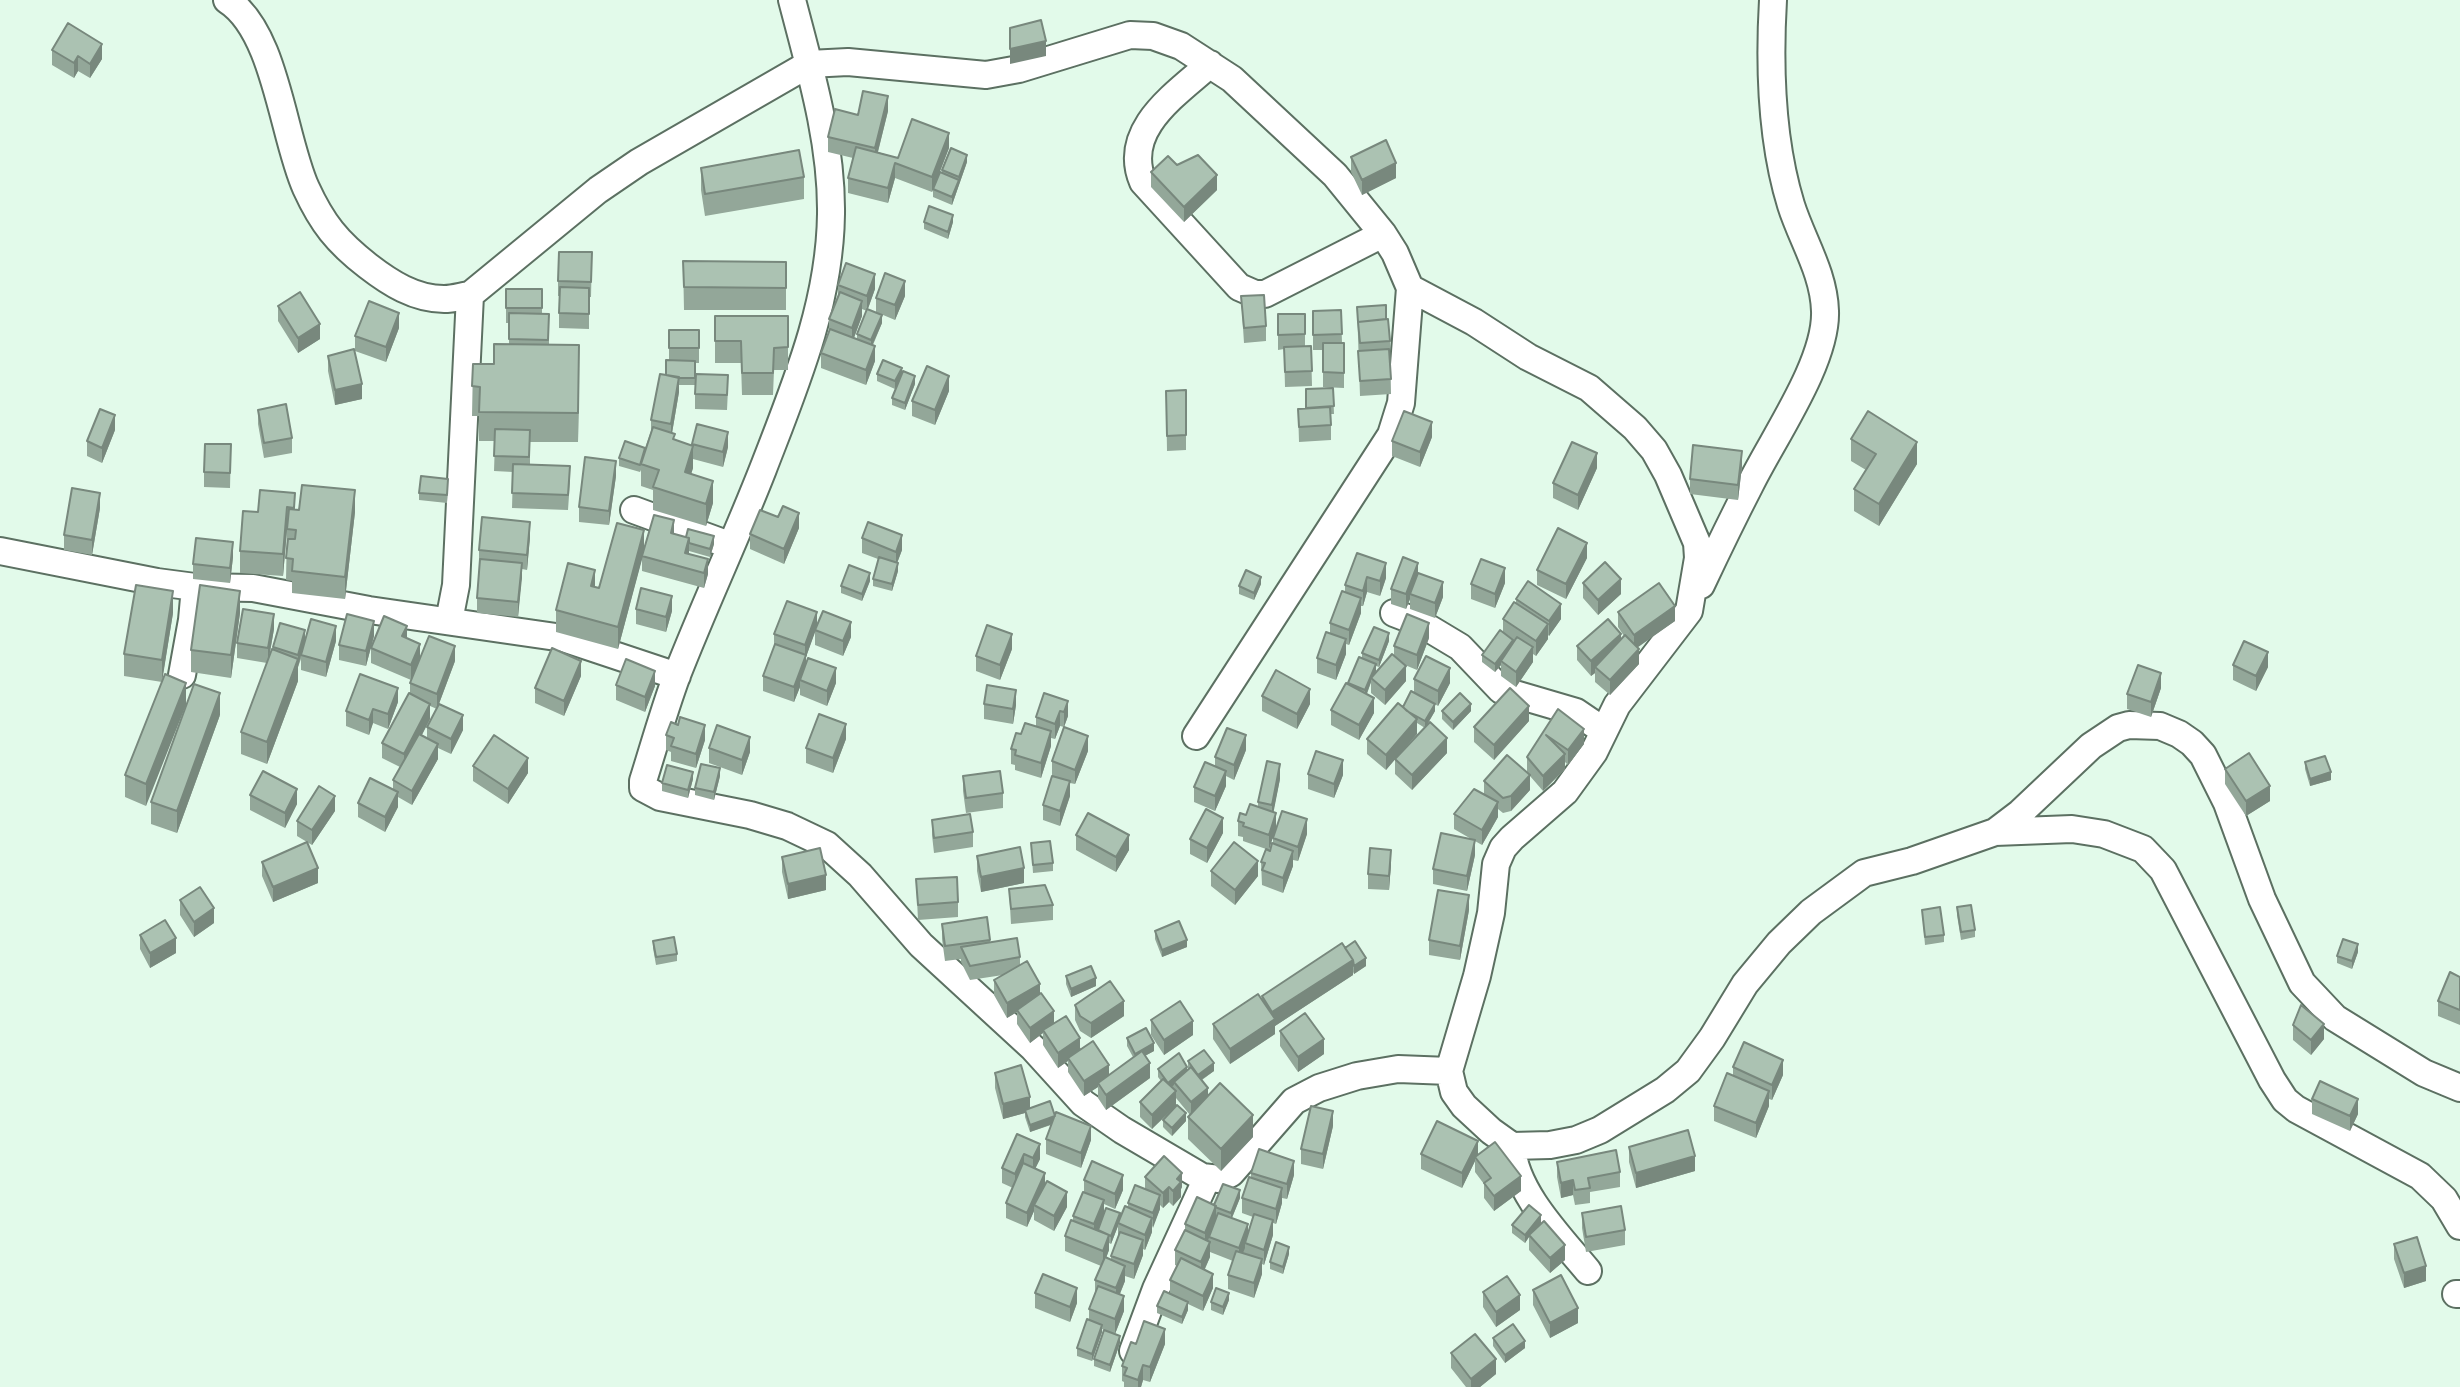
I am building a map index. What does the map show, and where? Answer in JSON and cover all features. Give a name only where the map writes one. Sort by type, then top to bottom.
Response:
[{"type":"street","points":[[227,0],[246,20],[257,37],[275,83],[305,186],[337,240],[390,283],[415,294],[444,299],[471,295],[598,190],[808,64],[848,62],[986,75],[1019,69],[1130,35],[1141,35],[1153,36],[1181,46],[1232,79],[1335,175],[1383,234],[1395,253],[1410,288],[1401,403],[1391,435],[1196,736]]},
{"type":"street","points":[[792,0],[826,151],[831,213],[824,292],[805,362],[733,546],[677,676],[643,781],[645,791],[660,797],[750,815],[787,826],[827,845],[860,875],[921,945],[1033,1048],[1083,1103],[1122,1130],[1207,1178],[1219,1179],[1231,1172],[1294,1101],[1319,1088],[1357,1076],[1398,1069],[1449,1071]]},
{"type":"street","points":[[1773,0],[1770,47],[1777,142],[1792,207],[1823,292],[1826,313],[1822,337],[1809,373],[1750,484],[1689,611],[1617,705],[1594,752],[1564,792],[1503,848],[1496,864],[1491,913],[1477,976],[1449,1071],[1454,1092],[1464,1106],[1512,1146],[1550,1145],[1576,1140],[1600,1130],[1665,1090],[1688,1071],[1745,984],[1779,943],[1811,912],[1856,878],[1878,868],[1912,861],[1995,832],[2072,829],[2104,834],[2143,849],[2163,870],[2272,1080],[2285,1100],[2296,1109],[2420,1176],[2444,1199],[2460,1226]]},
{"type":"street","points":[[1210,65],[1163,105],[1143,131],[1139,143],[1138,170],[1143,182],[1239,287],[1255,294],[1265,294],[1383,234]]},
{"type":"street","points":[[1410,288],[1474,322],[1528,358],[1589,388],[1635,428],[1654,450],[1668,475],[1697,543],[1696,576],[1689,611]]},
{"type":"street","points":[[449,621],[456,585],[471,295]]},
{"type":"street","points":[[634,510],[733,546]]},
{"type":"street","points":[[0,551],[116,575],[195,587],[253,588],[369,610],[563,638],[677,676]]},
{"type":"street","points":[[182,675],[195,587]]},
{"type":"street","points":[[1394,613],[1420,623],[1461,647],[1501,690],[1576,712],[1604,732]]},
{"type":"street","points":[[1995,832],[2020,813],[2091,746],[2118,728],[2141,724],[2160,726],[2179,734],[2203,755],[2227,803],[2262,899],[2302,983],[2335,1018],[2424,1073],[2460,1088]]},
{"type":"street","points":[[1512,1146],[1513,1160],[1529,1195],[1587,1271]]},
{"type":"street","points":[[1133,1351],[1156,1289],[1207,1178]]},
{"type":"building","points":[[1041,20],[1046,41],[1010,49],[1010,28]]},
{"type":"building","points":[[68,23],[102,44],[90,64],[78,56],[74,63],[52,50]]},
{"type":"building","points":[[863,91],[888,96],[875,148],[828,137],[835,109],[858,115]]},
{"type":"building","points":[[912,119],[949,133],[932,177],[895,163],[888,188],[848,178],[856,147],[898,158]]},
{"type":"building","points":[[1386,140],[1396,163],[1362,180],[1351,157]]},
{"type":"building","points":[[951,148],[967,155],[959,177],[942,170]]},
{"type":"building","points":[[799,150],[804,177],[705,194],[701,168]]},
{"type":"building","points":[[1198,155],[1217,175],[1184,207],[1151,172],[1168,156],[1177,165]]},
{"type":"building","points":[[940,172],[959,180],[952,197],[933,189]]},
{"type":"building","points":[[929,206],[953,215],[948,232],[924,222]]},
{"type":"building","points":[[559,252],[592,252],[591,282],[558,281]]},
{"type":"building","points":[[683,261],[786,262],[786,288],[684,287]]},
{"type":"building","points":[[846,263],[875,274],[867,296],[838,285]]},
{"type":"building","points":[[885,273],[905,281],[895,305],[876,298]]},
{"type":"building","points":[[560,287],[589,288],[589,314],[559,313]]},
{"type":"building","points":[[506,289],[542,289],[542,308],[506,308]]},
{"type":"building","points":[[300,292],[320,324],[298,338],[278,306]]},
{"type":"building","points":[[840,292],[862,301],[852,328],[829,319]]},
{"type":"building","points":[[1264,295],[1266,326],[1244,328],[1241,296]]},
{"type":"building","points":[[369,301],[399,313],[386,347],[355,336]]},
{"type":"building","points":[[1386,305],[1386,319],[1358,322],[1357,307]]},
{"type":"building","points":[[867,309],[882,315],[871,340],[857,334]]},
{"type":"building","points":[[1341,310],[1342,334],[1313,335],[1313,311]]},
{"type":"building","points":[[509,313],[549,314],[548,340],[509,339]]},
{"type":"building","points":[[1278,314],[1305,314],[1305,334],[1278,335]]},
{"type":"building","points":[[715,316],[788,316],[788,347],[774,348],[773,373],[742,373],[741,341],[715,341]]},
{"type":"building","points":[[1388,319],[1390,341],[1360,343],[1358,322]]},
{"type":"building","points":[[830,329],[875,346],[866,370],[821,353]]},
{"type":"building","points":[[669,330],[699,330],[699,348],[669,348]]},
{"type":"building","points":[[1323,343],[1344,343],[1344,373],[1323,372]]},
{"type":"building","points":[[494,344],[579,345],[578,413],[479,412],[480,387],[472,386],[473,364],[494,364]]},
{"type":"building","points":[[1311,346],[1312,371],[1285,372],[1284,347]]},
{"type":"building","points":[[354,349],[362,384],[335,390],[328,356]]},
{"type":"building","points":[[1389,349],[1391,379],[1360,381],[1358,351]]},
{"type":"building","points":[[666,360],[695,361],[695,378],[666,375]]},
{"type":"building","points":[[883,360],[902,368],[895,381],[877,374]]},
{"type":"building","points":[[927,366],[949,376],[935,410],[912,401]]},
{"type":"building","points":[[903,371],[915,376],[905,403],[892,398]]},
{"type":"building","points":[[660,374],[679,377],[671,424],[651,420]]},
{"type":"building","points":[[696,374],[728,375],[727,395],[695,394]]},
{"type":"building","points":[[1333,388],[1334,406],[1306,408],[1306,389]]},
{"type":"building","points":[[1186,390],[1186,435],[1167,436],[1166,391]]},
{"type":"building","points":[[286,404],[292,438],[264,443],[258,410]]},
{"type":"building","points":[[1330,407],[1331,425],[1299,427],[1298,409]]},
{"type":"building","points":[[100,409],[115,415],[102,448],[87,441]]},
{"type":"building","points":[[1404,411],[1432,422],[1420,452],[1392,441]]},
{"type":"building","points":[[1868,411],[1917,442],[1879,504],[1854,489],[1876,454],[1851,439]]},
{"type":"building","points":[[697,424],[728,432],[723,452],[692,444]]},
{"type":"building","points":[[653,427],[675,434],[673,439],[693,446],[685,472],[713,481],[706,504],[653,487],[659,470],[641,464]]},
{"type":"building","points":[[495,429],[530,430],[529,457],[494,456]]},
{"type":"building","points":[[625,441],[645,448],[640,465],[619,458]]},
{"type":"building","points":[[1572,442],[1597,453],[1578,495],[1553,483]]},
{"type":"building","points":[[205,444],[231,444],[230,473],[204,472]]},
{"type":"building","points":[[1693,445],[1742,451],[1738,485],[1690,479]]},
{"type":"building","points":[[585,457],[616,461],[609,511],[579,507]]},
{"type":"building","points":[[513,464],[570,466],[568,495],[512,493]]},
{"type":"building","points":[[421,476],[448,479],[447,495],[419,493]]},
{"type":"building","points":[[302,485],[355,490],[345,577],[292,571],[293,559],[286,558],[288,539],[295,539],[296,530],[287,529],[289,509],[299,510]]},
{"type":"building","points":[[72,488],[100,493],[92,540],[64,535]]},
{"type":"building","points":[[260,490],[295,493],[294,508],[287,507],[283,554],[240,551],[243,511],[258,512]]},
{"type":"building","points":[[783,506],[799,513],[784,549],[750,534],[760,510],[778,517]]},
{"type":"building","points":[[654,515],[674,520],[671,533],[689,538],[685,553],[708,559],[704,573],[642,556]]},
{"type":"building","points":[[482,517],[530,522],[527,555],[479,550]]},
{"type":"building","points":[[868,522],[902,535],[896,552],[862,538]]},
{"type":"building","points":[[617,523],[644,530],[618,627],[556,610],[568,563],[595,570],[591,586],[599,588]]},
{"type":"building","points":[[1558,528],[1587,543],[1566,584],[1537,570]]},
{"type":"building","points":[[688,529],[714,536],[710,549],[689,543],[689,538],[686,537]]},
{"type":"building","points":[[196,538],[233,542],[230,568],[193,564]]},
{"type":"building","points":[[1357,553],[1386,563],[1380,581],[1367,577],[1363,591],[1345,585]]},
{"type":"building","points":[[879,557],[898,563],[892,584],[873,579]]},
{"type":"building","points":[[1403,557],[1418,563],[1406,594],[1391,589]]},
{"type":"building","points":[[480,559],[522,563],[518,602],[477,598]]},
{"type":"building","points":[[1481,559],[1505,568],[1495,594],[1471,584]]},
{"type":"building","points":[[1605,562],[1621,579],[1598,600],[1583,583]]},
{"type":"building","points":[[849,565],[870,573],[862,594],[841,586]]},
{"type":"building","points":[[1246,570],[1261,577],[1254,593],[1239,586]]},
{"type":"building","points":[[1418,573],[1443,582],[1435,603],[1410,594]]},
{"type":"building","points":[[1528,581],[1561,604],[1549,621],[1516,599]]},
{"type":"building","points":[[1659,583],[1675,606],[1634,635],[1618,612]]},
{"type":"building","points":[[136,585],[173,591],[162,660],[124,654]]},
{"type":"building","points":[[200,585],[240,591],[231,655],[191,650]]},
{"type":"building","points":[[641,588],[672,596],[666,617],[636,609]]},
{"type":"building","points":[[1342,591],[1361,598],[1349,630],[1330,623]]},
{"type":"building","points":[[787,601],[817,612],[805,645],[774,634]]},
{"type":"building","points":[[1514,602],[1548,624],[1536,641],[1503,619]]},
{"type":"building","points":[[243,609],[274,614],[268,648],[237,643]]},
{"type":"building","points":[[823,611],[851,622],[843,641],[815,630]]},
{"type":"building","points":[[347,614],[374,621],[366,651],[339,645]]},
{"type":"building","points":[[1407,614],[1429,623],[1417,655],[1394,646]]},
{"type":"building","points":[[384,616],[407,626],[402,636],[420,644],[411,665],[371,648]]},
{"type":"building","points":[[311,619],[336,626],[326,662],[301,655]]},
{"type":"building","points":[[1608,619],[1621,634],[1591,661],[1577,646]]},
{"type":"building","points":[[280,623],[305,630],[298,655],[273,647]]},
{"type":"building","points":[[987,625],[1012,634],[1000,665],[976,656]]},
{"type":"building","points":[[1374,627],[1389,633],[1379,660],[1362,653]]},
{"type":"building","points":[[1500,630],[1513,640],[1495,664],[1482,655]]},
{"type":"building","points":[[1326,632],[1346,639],[1336,665],[1317,658]]},
{"type":"building","points":[[1625,635],[1639,649],[1610,680],[1595,667]]},
{"type":"building","points":[[429,636],[455,646],[437,694],[410,683]]},
{"type":"building","points":[[1517,637],[1533,647],[1516,672],[1501,661]]},
{"type":"building","points":[[2244,641],[2268,652],[2256,676],[2233,665]]},
{"type":"building","points":[[775,644],[806,655],[794,687],[763,676]]},
{"type":"building","points":[[552,648],[581,661],[564,701],[535,688]]},
{"type":"building","points":[[272,649],[298,659],[267,742],[241,732]]},
{"type":"building","points":[[1392,654],[1406,666],[1385,690],[1371,678]]},
{"type":"building","points":[[1426,656],[1450,668],[1438,691],[1414,679]]},
{"type":"building","points":[[1359,657],[1376,664],[1365,690],[1348,683]]},
{"type":"building","points":[[808,658],[836,668],[827,691],[800,680]]},
{"type":"building","points":[[626,659],[655,671],[645,697],[616,685]]},
{"type":"building","points":[[2138,665],[2161,673],[2151,702],[2127,694]]},
{"type":"building","points":[[1276,670],[1310,689],[1297,714],[1262,696]]},
{"type":"building","points":[[165,674],[186,683],[146,784],[125,775]]},
{"type":"building","points":[[360,674],[398,688],[388,714],[373,709],[369,720],[346,711]]},
{"type":"building","points":[[1346,683],[1374,698],[1359,725],[1331,710]]},
{"type":"building","points":[[194,684],[220,693],[177,811],[151,802]]},
{"type":"building","points":[[987,685],[1016,690],[1013,709],[984,704]]},
{"type":"building","points":[[1510,688],[1529,706],[1494,745],[1474,727]]},
{"type":"building","points":[[1411,691],[1435,704],[1425,721],[1403,707]]},
{"type":"building","points":[[409,693],[430,704],[404,754],[382,743]]},
{"type":"building","points":[[1044,693],[1068,701],[1055,724],[1036,717]]},
{"type":"building","points":[[1460,693],[1471,704],[1453,722],[1442,711]]},
{"type":"building","points":[[1398,703],[1417,719],[1386,755],[1367,739]]},
{"type":"building","points":[[439,704],[463,715],[451,739],[427,727]]},
{"type":"building","points":[[1558,709],[1584,729],[1568,750],[1546,735],[1565,754],[1543,776],[1527,757]]},
{"type":"building","points":[[819,714],[846,724],[833,758],[806,748]]},
{"type":"building","points":[[680,717],[705,725],[696,754],[671,746],[674,738],[666,735],[671,722],[678,725]]},
{"type":"building","points":[[1430,722],[1447,738],[1412,775],[1395,759]]},
{"type":"building","points":[[1025,723],[1051,731],[1041,763],[1015,755],[1016,750],[1011,749],[1016,733],[1021,734]]},
{"type":"building","points":[[717,725],[750,737],[742,760],[709,748]]},
{"type":"building","points":[[1064,727],[1088,736],[1075,770],[1052,761]]},
{"type":"building","points":[[1227,728],[1246,735],[1234,765],[1215,757]]},
{"type":"building","points":[[419,734],[438,744],[412,791],[393,780]]},
{"type":"building","points":[[494,735],[528,758],[508,789],[473,766]]},
{"type":"building","points":[[1316,751],[1343,760],[1334,784],[1308,774]]},
{"type":"building","points":[[2249,753],[2270,786],[2246,801],[2225,769]]},
{"type":"building","points":[[1507,755],[1530,775],[1511,796],[1503,798],[1484,781]]},
{"type":"building","points":[[2325,756],[2331,772],[2310,779],[2305,762]]},
{"type":"building","points":[[1267,761],[1280,764],[1272,805],[1258,802]]},
{"type":"building","points":[[1205,762],[1226,771],[1215,796],[1194,787]]},
{"type":"building","points":[[701,764],[720,768],[714,792],[695,788]]},
{"type":"building","points":[[667,765],[693,772],[688,790],[662,783]]},
{"type":"building","points":[[263,771],[297,789],[285,813],[250,795]]},
{"type":"building","points":[[1000,771],[1003,793],[966,798],[963,776]]},
{"type":"building","points":[[1052,776],[1070,781],[1060,811],[1043,805]]},
{"type":"building","points":[[370,778],[398,792],[385,817],[358,803]]},
{"type":"building","points":[[319,786],[335,796],[312,830],[297,821]]},
{"type":"building","points":[[1474,789],[1498,802],[1482,830],[1454,814]]},
{"type":"building","points":[[1250,804],[1276,813],[1269,835],[1243,826],[1244,823],[1238,821],[1240,813],[1246,815]]},
{"type":"building","points":[[1206,809],[1223,818],[1207,848],[1190,839]]},
{"type":"building","points":[[1282,811],[1307,819],[1298,847],[1273,838]]},
{"type":"building","points":[[1088,813],[1129,835],[1116,857],[1076,835]]},
{"type":"building","points":[[970,814],[973,832],[934,838],[932,820]]},
{"type":"building","points":[[1441,833],[1475,840],[1467,876],[1433,869]]},
{"type":"building","points":[[1050,841],[1053,863],[1033,865],[1031,843]]},
{"type":"building","points":[[307,842],[318,868],[273,887],[262,862]]},
{"type":"building","points":[[1234,842],[1258,861],[1235,890],[1211,871]]},
{"type":"building","points":[[1272,843],[1293,851],[1283,878],[1262,870],[1265,863],[1261,862],[1266,849],[1270,851]]},
{"type":"building","points":[[1020,847],[1024,868],[981,877],[977,856]]},
{"type":"building","points":[[820,848],[826,875],[788,884],[782,857]]},
{"type":"building","points":[[1370,848],[1391,850],[1389,876],[1368,874]]},
{"type":"building","points":[[957,877],[958,902],[918,905],[916,879]]},
{"type":"building","points":[[1045,885],[1053,905],[1011,909],[1009,889]]},
{"type":"building","points":[[200,887],[214,908],[194,922],[180,900]]},
{"type":"building","points":[[1438,890],[1469,895],[1460,946],[1429,940]]},
{"type":"building","points":[[1971,905],[1975,930],[1961,932],[1957,907]]},
{"type":"building","points":[[1940,907],[1944,935],[1925,937],[1922,910]]},
{"type":"building","points":[[987,917],[990,940],[945,946],[942,924]]},
{"type":"building","points":[[165,920],[176,938],[150,953],[140,935]]},
{"type":"building","points":[[1179,921],[1187,940],[1162,950],[1155,931]]},
{"type":"building","points":[[674,937],[677,954],[656,957],[653,941]]},
{"type":"building","points":[[1017,938],[1020,957],[970,966],[961,947]]},
{"type":"building","points":[[2343,939],[2358,944],[2352,961],[2337,956]]},
{"type":"building","points":[[1355,941],[1366,958],[1354,966],[1345,948]]},
{"type":"building","points":[[1342,943],[1353,960],[1272,1012],[1262,996]]},
{"type":"building","points":[[1027,961],[1040,984],[1007,1003],[994,980]]},
{"type":"building","points":[[1091,966],[1096,978],[1071,989],[1066,976]]},
{"type":"building","points":[[2450,972],[2460,977],[2460,1010],[2438,1001]]},
{"type":"building","points":[[1110,981],[1124,1001],[1091,1023],[1080,1016],[1075,1005]]},
{"type":"building","points":[[1041,993],[1054,1011],[1030,1028],[1017,1010]]},
{"type":"building","points":[[1258,994],[1275,1019],[1230,1049],[1213,1024]]},
{"type":"building","points":[[1180,1001],[1193,1021],[1164,1040],[1151,1020]]},
{"type":"building","points":[[2301,1005],[2324,1024],[2311,1040],[2293,1025]]},
{"type":"building","points":[[1305,1013],[1324,1039],[1298,1057],[1280,1031]]},
{"type":"building","points":[[1066,1016],[1080,1038],[1058,1053],[1043,1030]]},
{"type":"building","points":[[1146,1028],[1154,1043],[1135,1054],[1127,1038]]},
{"type":"building","points":[[1093,1041],[1109,1065],[1084,1081],[1068,1058]]},
{"type":"building","points":[[1744,1042],[1783,1060],[1772,1085],[1733,1067]]},
{"type":"building","points":[[1204,1050],[1214,1063],[1198,1075],[1188,1061]]},
{"type":"building","points":[[1142,1051],[1150,1063],[1106,1095],[1098,1083]]},
{"type":"building","points":[[1179,1053],[1187,1067],[1168,1083],[1158,1069]]},
{"type":"building","points":[[1021,1065],[1030,1097],[1003,1104],[995,1073]]},
{"type":"building","points":[[1191,1067],[1208,1088],[1191,1102],[1174,1082]]},
{"type":"building","points":[[1727,1073],[1769,1091],[1756,1123],[1714,1106]]},
{"type":"building","points":[[1163,1079],[1176,1091],[1152,1115],[1140,1102]]},
{"type":"building","points":[[2320,1081],[2358,1099],[2350,1116],[2312,1099]]},
{"type":"building","points":[[1220,1083],[1253,1115],[1221,1149],[1188,1117]]},
{"type":"building","points":[[1050,1101],[1055,1116],[1030,1125],[1025,1110]]},
{"type":"building","points":[[1177,1105],[1186,1113],[1172,1128],[1163,1120]]},
{"type":"building","points":[[1311,1106],[1333,1111],[1323,1154],[1301,1149]]},
{"type":"building","points":[[1056,1112],[1091,1126],[1081,1153],[1046,1139]]},
{"type":"building","points":[[1437,1121],[1478,1141],[1462,1173],[1421,1154]]},
{"type":"building","points":[[1688,1130],[1695,1156],[1636,1173],[1629,1147]]},
{"type":"building","points":[[1017,1134],[1040,1144],[1033,1158],[1024,1154],[1015,1174],[1002,1168]]},
{"type":"building","points":[[1495,1142],[1521,1176],[1494,1196],[1484,1183],[1491,1178],[1475,1157]]},
{"type":"building","points":[[1259,1149],[1294,1161],[1287,1184],[1251,1173]]},
{"type":"building","points":[[1616,1150],[1620,1172],[1588,1178],[1590,1188],[1575,1190],[1573,1180],[1561,1183],[1557,1162]]},
{"type":"building","points":[[1164,1156],[1182,1173],[1177,1179],[1181,1182],[1173,1191],[1169,1187],[1163,1193],[1145,1177]]},
{"type":"building","points":[[1092,1161],[1123,1175],[1115,1194],[1084,1180]]},
{"type":"building","points":[[1023,1163],[1045,1173],[1027,1213],[1006,1203]]},
{"type":"building","points":[[1249,1177],[1282,1188],[1276,1209],[1242,1198]]},
{"type":"building","points":[[1047,1181],[1067,1192],[1054,1216],[1034,1205]]},
{"type":"building","points":[[1223,1184],[1240,1190],[1231,1213],[1214,1205]]},
{"type":"building","points":[[1135,1185],[1160,1195],[1153,1213],[1128,1203]]},
{"type":"building","points":[[1083,1192],[1104,1200],[1094,1224],[1073,1216]]},
{"type":"building","points":[[1197,1197],[1216,1206],[1205,1233],[1185,1224]]},
{"type":"building","points":[[1529,1205],[1541,1215],[1525,1235],[1512,1225]]},
{"type":"building","points":[[1125,1206],[1152,1218],[1145,1235],[1118,1223]]},
{"type":"building","points":[[1621,1206],[1625,1230],[1586,1237],[1582,1213]]},
{"type":"building","points":[[1106,1208],[1120,1213],[1111,1236],[1098,1230]]},
{"type":"building","points":[[1218,1213],[1248,1224],[1239,1248],[1209,1237]]},
{"type":"building","points":[[1254,1214],[1273,1220],[1264,1250],[1245,1243]]},
{"type":"building","points":[[1071,1220],[1109,1235],[1103,1251],[1065,1236]]},
{"type":"building","points":[[1544,1221],[1565,1245],[1550,1258],[1529,1235]]},
{"type":"building","points":[[1185,1230],[1210,1242],[1201,1262],[1175,1250]]},
{"type":"building","points":[[1120,1232],[1143,1240],[1134,1264],[1111,1256]]},
{"type":"building","points":[[2417,1237],[2426,1266],[2404,1273],[2394,1244]]},
{"type":"building","points":[[1276,1242],[1289,1247],[1283,1267],[1270,1262]]},
{"type":"building","points":[[1236,1251],[1262,1259],[1254,1283],[1228,1275]]},
{"type":"building","points":[[1105,1257],[1125,1266],[1116,1288],[1095,1280]]},
{"type":"building","points":[[1181,1258],[1213,1274],[1203,1296],[1170,1280]]},
{"type":"building","points":[[1043,1274],[1077,1288],[1070,1307],[1035,1293]]},
{"type":"building","points":[[1561,1275],[1578,1308],[1550,1323],[1533,1290]]},
{"type":"building","points":[[1507,1276],[1520,1295],[1496,1312],[1483,1292]]},
{"type":"building","points":[[1098,1286],[1124,1296],[1115,1319],[1089,1309]]},
{"type":"building","points":[[1216,1288],[1229,1293],[1223,1307],[1211,1302]]},
{"type":"building","points":[[1164,1291],[1188,1302],[1182,1317],[1157,1306]]},
{"type":"building","points":[[1087,1319],[1102,1325],[1092,1354],[1077,1348]]},
{"type":"building","points":[[1144,1321],[1165,1329],[1150,1367],[1143,1365],[1138,1380],[1124,1375],[1127,1368],[1122,1366],[1131,1342],[1136,1344]]},
{"type":"building","points":[[1513,1324],[1525,1341],[1505,1355],[1493,1338]]},
{"type":"building","points":[[1104,1330],[1120,1336],[1110,1365],[1094,1359]]},
{"type":"building","points":[[1475,1334],[1496,1359],[1471,1379],[1451,1353]]}]
